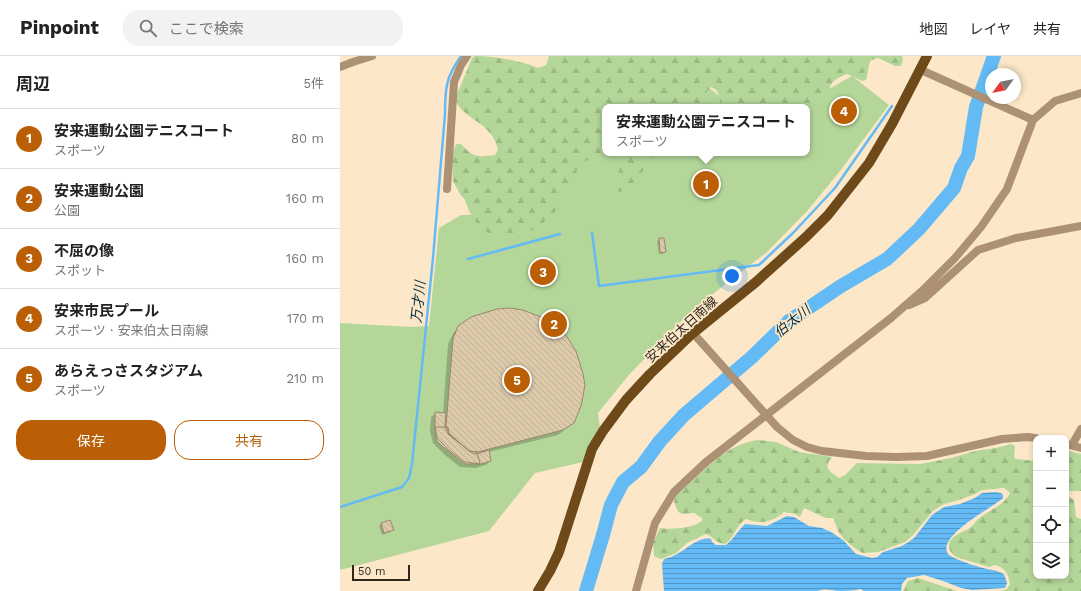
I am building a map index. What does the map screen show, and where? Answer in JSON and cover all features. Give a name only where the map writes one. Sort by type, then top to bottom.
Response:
[{"type":"main road","name":"安来伯太日南線","points":[[538,591],[559,552],[589,457],[599,437],[626,400],[650,374],[693,333],[756,282],[828,215],[869,163],[892,124],[927,56]]},
{"type":"street","points":[[340,67],[372,56]]},
{"type":"street","points":[[447,189],[454,82],[461,65],[467,56]]},
{"type":"street","points":[[921,70],[1030,119]]},
{"type":"street","points":[[636,591],[656,523],[674,492],[706,462],[756,424],[764,413],[891,318],[924,290],[955,258],[981,227],[1007,189],[1030,119],[1055,101],[1081,93]]},
{"type":"street","points":[[900,310],[925,298],[978,250],[1016,238],[1081,226]]},
{"type":"street","points":[[693,333],[778,427],[793,440],[808,447],[822,451],[866,456],[927,456],[1002,439],[1033,438]]},
{"type":"street","points":[[1081,429],[1069,444],[1081,448]]},
{"type":"green space","points":[[475,56],[507,59],[538,68],[546,65],[549,56],[902,56],[903,60],[901,66],[895,66],[878,58],[871,60],[866,80],[862,81],[847,74],[838,78],[831,85],[828,97],[824,103],[816,109],[810,111],[810,104],[721,104],[718,93],[711,87],[707,91],[701,104],[602,104],[602,156],[606,156],[581,162],[568,191],[560,199],[557,210],[543,223],[527,233],[505,238],[490,235],[475,221],[465,200],[453,181],[452,155],[456,144],[461,144],[469,152],[476,156],[495,155],[498,149],[491,134],[461,109],[455,99],[472,58]]},
{"type":"green space","points":[[852,76],[889,105],[840,171],[808,210],[767,252],[704,301],[677,325],[628,376],[598,413],[600,429],[583,462],[535,473],[489,531],[340,570],[340,323],[411,327],[429,326],[439,228],[461,215],[525,214],[580,159],[602,154],[602,156],[810,156],[810,104],[802,104]]},
{"type":"green space","points":[[700,81],[730,104],[673,104]]},
{"type":"green space","points":[[611,156],[655,156],[628,190],[620,192],[615,189],[620,164],[619,159]]},
{"type":"green space","points":[[757,440],[776,442],[799,452],[832,457],[828,464],[828,469],[839,478],[845,475],[857,463],[920,464],[1011,444],[1015,446],[1015,459],[1033,461],[1033,579],[1069,579],[1069,497],[1074,500],[1076,517],[1081,519],[1081,591],[1000,591],[1007,589],[1010,584],[1007,574],[999,566],[995,565],[989,567],[956,557],[951,552],[949,546],[952,539],[972,526],[977,520],[1007,498],[1010,493],[1004,488],[982,490],[959,500],[944,504],[933,511],[913,535],[905,542],[878,552],[863,553],[856,549],[844,539],[838,531],[833,518],[826,518],[804,508],[800,517],[795,514],[784,512],[766,522],[756,522],[746,519],[740,524],[725,544],[719,543],[706,534],[687,543],[676,553],[661,559],[654,556],[653,543],[660,528],[682,528],[702,521],[702,518],[694,513],[683,514],[678,512],[674,502],[676,495],[722,455],[744,443]]},
{"type":"green space","points":[[1069,451],[1081,454],[1081,491],[1069,491]]},
{"type":"green space","points":[[918,578],[957,591],[903,591],[908,581]]},
{"type":"water","points":[[982,493],[1001,493],[1003,498],[968,522],[951,537],[947,545],[947,552],[950,556],[959,560],[1004,574],[1007,583],[1005,588],[972,590],[961,588],[924,575],[907,578],[902,584],[901,591],[864,591],[860,589],[852,591],[838,591],[825,589],[818,591],[664,591],[662,564],[664,559],[677,554],[702,539],[711,539],[716,545],[726,545],[745,524],[767,526],[787,516],[794,517],[809,526],[822,528],[831,532],[843,540],[856,554],[872,558],[877,557],[883,552],[902,546],[910,541],[915,537],[932,515],[944,507],[960,504],[975,498]]},
{"type":"building","points":[[659,238],[664,238],[666,252],[660,253]]},
{"type":"building","points":[[510,308],[523,310],[546,319],[559,328],[567,337],[576,351],[583,374],[585,385],[581,406],[574,423],[563,430],[478,452],[469,451],[449,433],[446,426],[453,339],[458,326],[471,317],[497,309]]},
{"type":"building","points":[[435,412],[446,413],[445,427],[448,434],[472,453],[476,454],[489,450],[491,461],[481,464],[465,462],[449,450],[437,438]]},
{"type":"building","points":[[435,427],[448,427],[449,434],[469,451],[477,452],[480,464],[465,464],[442,446],[437,441]]},
{"type":"building","points":[[390,520],[394,530],[384,533],[381,523]]},
{"type":"waterway","name":"万才川","points":[[340,507],[402,487],[409,478],[412,464],[433,258],[445,114],[445,97],[449,77],[461,56]]},
{"type":"waterway","name":"伯太川","points":[[586,591],[611,505],[623,482],[641,467],[660,441],[684,415],[752,357],[789,321],[841,286],[887,259],[919,229],[954,188],[961,168],[968,156],[976,107],[994,56]]},
{"type":"waterway","points":[[592,233],[599,286],[759,265],[793,233],[835,188],[892,106]]},
{"type":"waterway","points":[[468,259],[560,234]]},
{"type":"place","name":"安来市民プール","points":[[844,111]]},
{"type":"place","name":"安来運動公園テニスコート","points":[[706,184]]},
{"type":"place","name":"不屈の像","points":[[543,272]]},
{"type":"place","name":"安来運動公園","points":[[554,324]]},
{"type":"place","name":"あらえっさスタジアム","points":[[517,380]]}]
